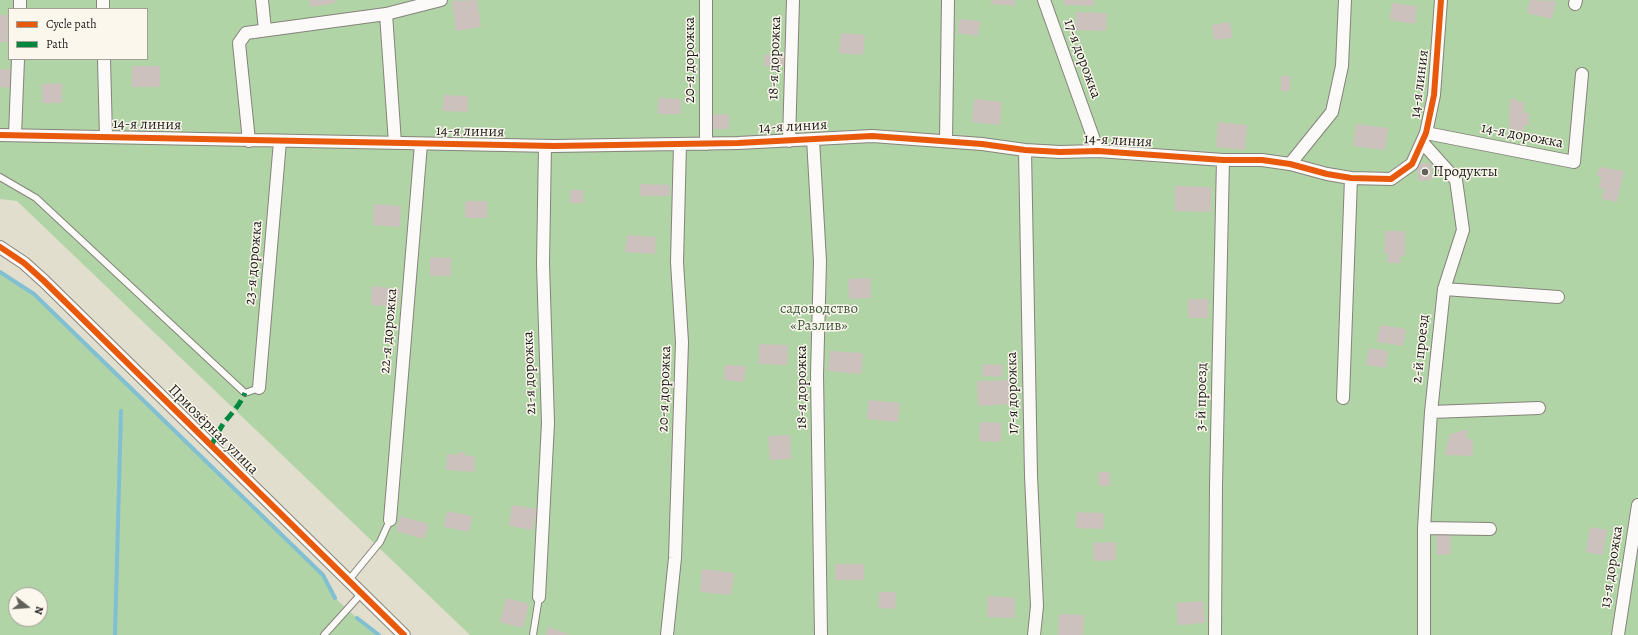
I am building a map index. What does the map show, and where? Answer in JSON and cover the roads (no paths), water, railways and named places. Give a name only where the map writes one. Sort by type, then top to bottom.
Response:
[{"type":"street","points":[[262,0],[266,30]]},
{"type":"street","points":[[249,140],[239,43],[246,33],[386,14],[412,4],[441,0]]},
{"type":"street","name":"20-я дорожка","points":[[706,0],[706,144]]},
{"type":"street","name":"18-я дорожка","points":[[789,141],[793,0]]},
{"type":"street","points":[[946,141],[948,0]]},
{"type":"street","name":"17-я дорожка","points":[[1044,0],[1098,151]]},
{"type":"street","points":[[1290,164],[1332,112],[1342,66],[1345,0]]},
{"type":"street","name":"14-я линия","points":[[0,135],[544,146],[706,144],[872,136],[946,141],[1025,150],[1060,152],[1098,151],[1224,160],[1262,160],[1290,164],[1327,174],[1351,178],[1390,180],[1412,164],[1424,138],[1434,95],[1441,0]]},
{"type":"street","points":[[386,14],[395,143]]},
{"type":"street","points":[[15,136],[18,60]]},
{"type":"street","points":[[104,60],[106,137]]},
{"type":"street","name":"14-я дорожка","points":[[1424,138],[1574,162],[1582,74]]},
{"type":"street","name":"2-й проезд","points":[[1424,138],[1456,180],[1463,230],[1444,289],[1431,412],[1424,528],[1424,635]]},
{"type":"street","name":"18-я дорожка","points":[[813,139],[820,261],[817,375],[821,635]]},
{"type":"street","name":"23-я дорожка","points":[[259,388],[280,141]]},
{"type":"street","name":"22-я дорожка","points":[[390,520],[420,144]]},
{"type":"street","name":"20-я дорожка","points":[[667,635],[675,558],[682,342],[677,262],[680,144]]},
{"type":"street","name":"21-я дорожка","points":[[539,597],[548,423],[543,264],[544,146]]},
{"type":"street","name":"17-я дорожка","points":[[1025,150],[1031,476],[1037,606],[1034,635]]},
{"type":"street","name":"3-й проезд","points":[[1215,635],[1216,485],[1224,160]]},
{"type":"street","points":[[1343,398],[1351,178]]},
{"type":"street","name":"Приозёрная улица","points":[[0,247],[24,263],[44,281],[404,635]]},
{"type":"street","points":[[1444,289],[1558,297]]},
{"type":"street","points":[[1431,412],[1539,408]]},
{"type":"street","name":"13-я дорожка","points":[[1618,635],[1638,505]]},
{"type":"street","points":[[1424,528],[1490,529]]},
{"type":"lane","points":[[0,177],[36,198],[245,393],[259,388]]},
{"type":"lane","points":[[348,581],[380,542],[390,520]]},
{"type":"lane","points":[[324,635],[361,594]]},
{"type":"lane","points":[[533,635],[539,597]]},
{"type":"waterway","points":[[0,272],[34,294],[323,575],[335,598]]},
{"type":"waterway","points":[[115,635],[121,411]]},
{"type":"waterway","points":[[357,618],[379,635]]},
{"type":"place","name":"Продукты","points":[[1425,172]]},
{"type":"park label","name":"садоводство «Разлив»","points":[[819,318]]}]
